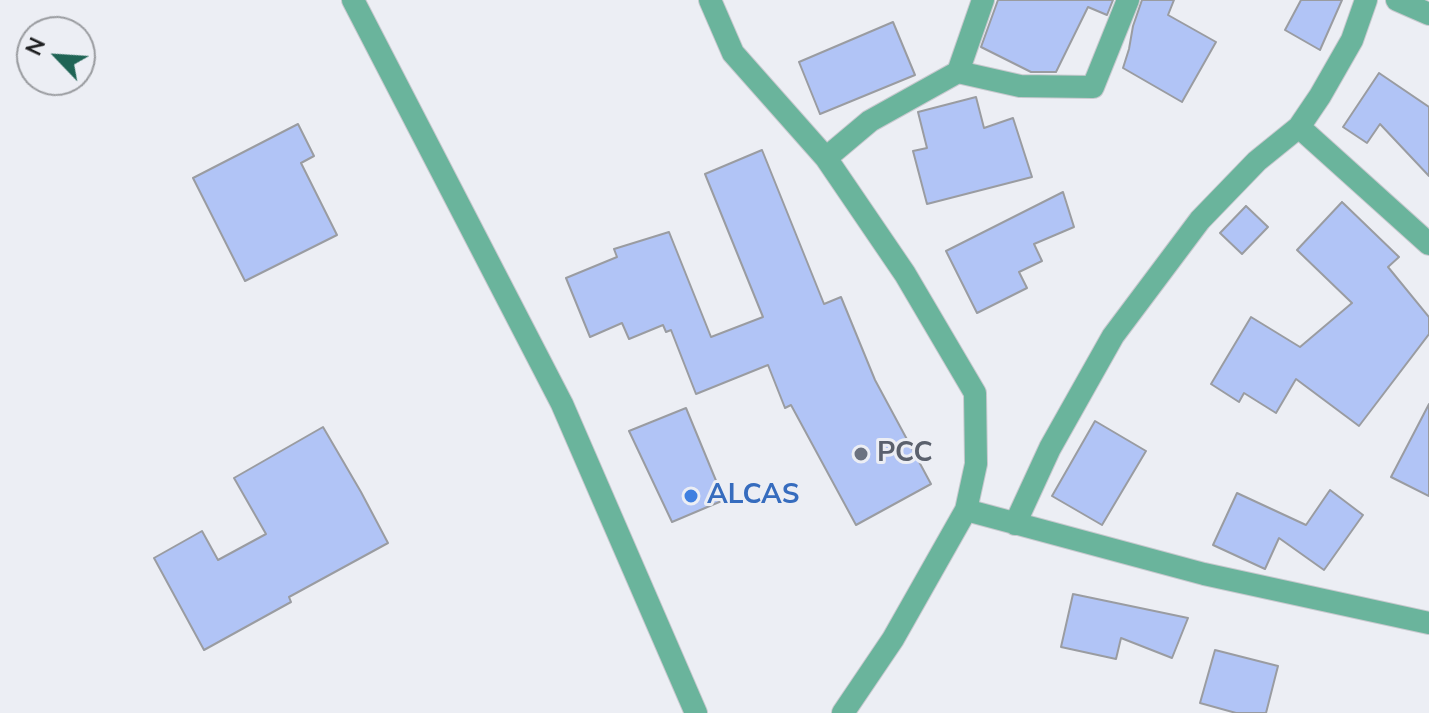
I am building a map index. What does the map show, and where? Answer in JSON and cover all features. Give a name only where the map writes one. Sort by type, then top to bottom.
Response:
[{"type":"street","points":[[353,0],[562,404],[696,713]]},
{"type":"street","points":[[710,0],[733,53],[826,158],[905,274],[975,393],[976,464],[966,510],[893,639],[843,713]]},
{"type":"street","points":[[826,158],[870,121],[958,72],[983,0]]},
{"type":"street","points":[[958,72],[1020,86],[1093,87],[1128,0]]},
{"type":"street","points":[[1015,524],[1050,448],[1113,336],[1200,220],[1257,161],[1299,127],[1352,40],[1366,0]]},
{"type":"street","points":[[1397,0],[1429,14]]},
{"type":"street","points":[[1299,127],[1429,243]]},
{"type":"street","points":[[966,510],[1204,574],[1429,623]]},
{"type":"building","points":[[998,0],[1113,0],[1107,15],[1088,7],[1056,72],[1031,72],[981,47]]},
{"type":"building","points":[[1142,0],[1174,0],[1168,15],[1216,42],[1182,102],[1123,68]]},
{"type":"building","points":[[1301,0],[1342,0],[1320,50],[1285,30]]},
{"type":"building","points":[[893,22],[915,75],[820,114],[799,62]]},
{"type":"building","points":[[1379,73],[1429,107],[1429,176],[1380,124],[1367,143],[1343,127]]},
{"type":"building","points":[[976,97],[984,128],[1013,118],[1032,177],[927,204],[913,151],[927,148],[918,112]]},
{"type":"building","points":[[298,124],[314,156],[301,163],[337,235],[245,281],[193,178]]},
{"type":"building","points":[[762,150],[824,304],[841,297],[875,380],[931,484],[856,525],[791,405],[785,408],[768,365],[696,394],[671,330],[666,332],[663,325],[629,339],[622,323],[590,337],[566,278],[617,257],[614,249],[669,232],[711,337],[763,317],[705,174]]},
{"type":"building","points":[[1063,192],[1074,227],[1034,244],[1042,261],[1019,272],[1027,288],[977,313],[946,251]]},
{"type":"building","points":[[1342,202],[1399,257],[1388,267],[1429,317],[1429,334],[1359,426],[1296,379],[1276,413],[1244,393],[1239,402],[1211,384],[1251,317],[1300,347],[1352,303],[1297,250]]},
{"type":"building","points":[[1246,206],[1268,227],[1242,254],[1220,233]]},
{"type":"building","points":[[1429,404],[1429,496],[1391,477]]},
{"type":"building","points":[[686,408],[724,500],[672,522],[629,431]]},
{"type":"building","points":[[1095,421],[1146,451],[1102,525],[1052,496]]},
{"type":"building","points":[[323,427],[388,543],[289,597],[291,602],[204,650],[154,558],[202,531],[218,560],[266,534],[234,478]]},
{"type":"building","points":[[1330,490],[1363,515],[1324,570],[1279,538],[1265,569],[1213,545],[1237,493],[1306,525]]},
{"type":"building","points":[[1073,594],[1188,618],[1172,658],[1121,638],[1116,659],[1061,647]]},
{"type":"building","points":[[1215,650],[1278,666],[1266,713],[1236,713],[1200,703]]},
{"type":"place","name":"PCC","points":[[861,454]]},
{"type":"place","name":"ALCAS","points":[[691,496]]}]
